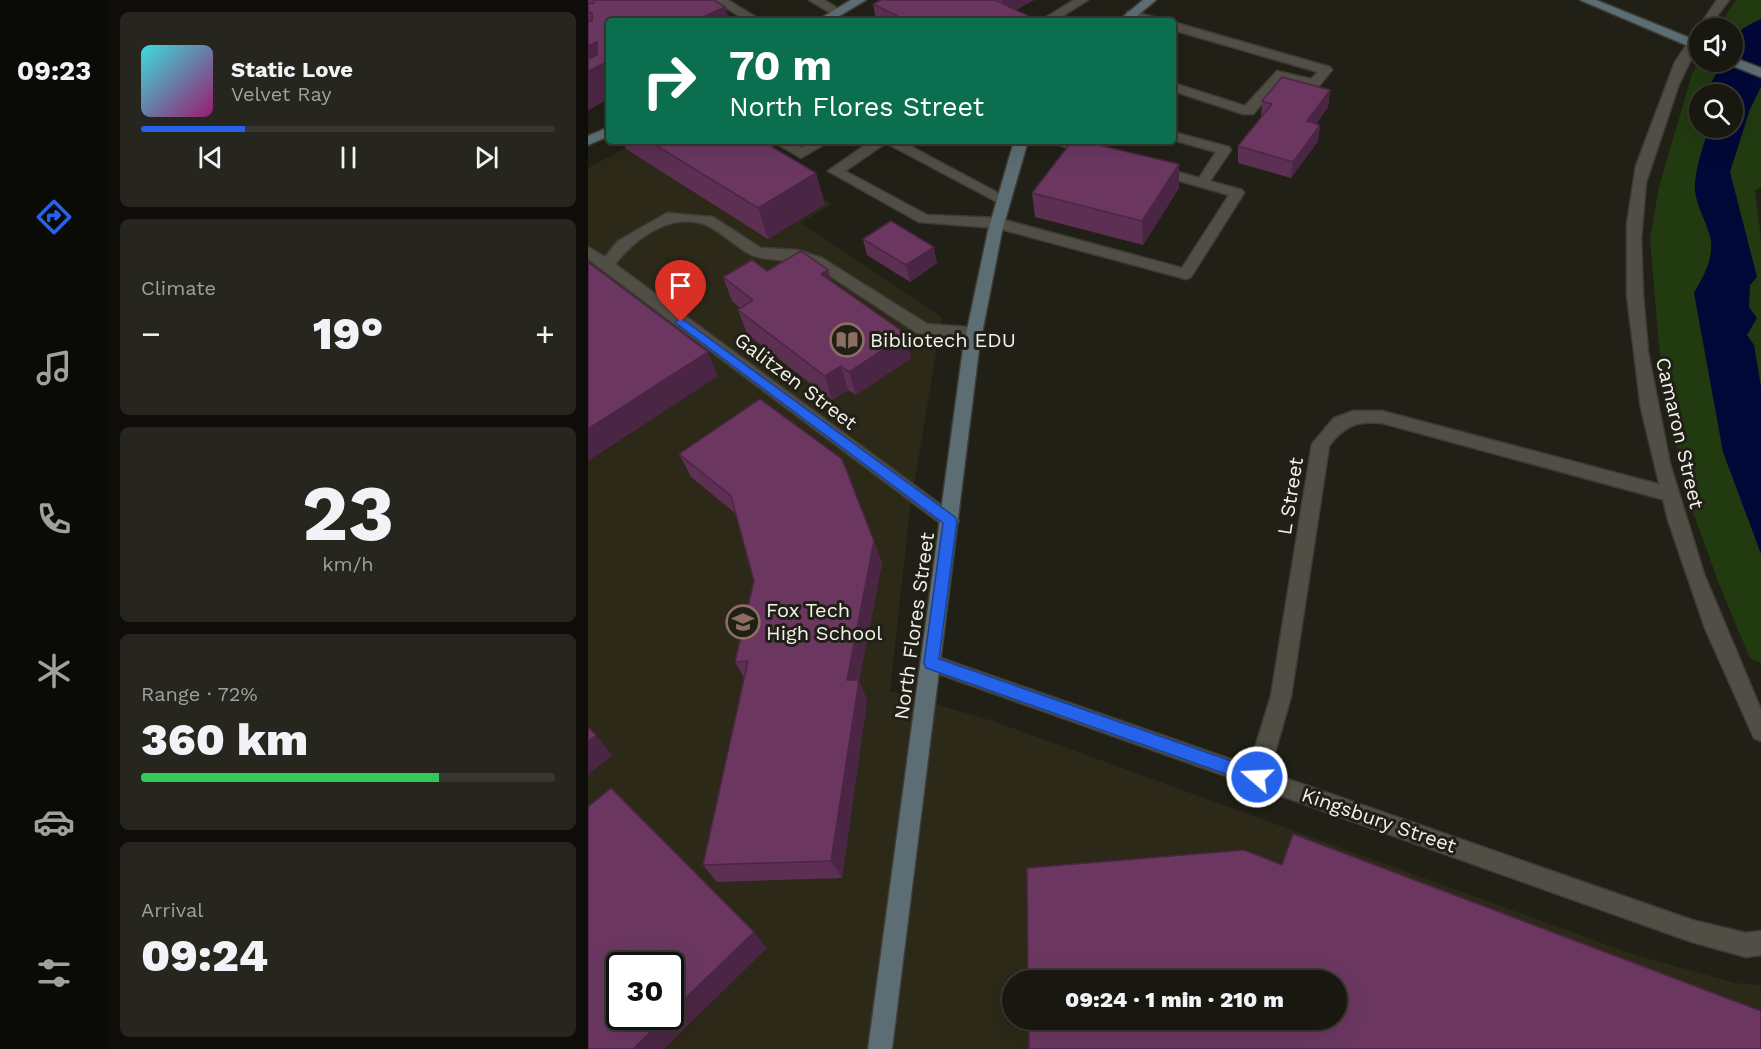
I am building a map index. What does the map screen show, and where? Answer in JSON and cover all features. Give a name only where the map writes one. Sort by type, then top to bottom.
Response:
[{"type":"main road","points":[[827,18],[860,0]]},
{"type":"main road","points":[[1128,18],[1150,0]]},
{"type":"main road","points":[[1586,0],[1689,35]]},
{"type":"main road","points":[[1743,66],[1761,73]]},
{"type":"main road","points":[[588,141],[606,132]]},
{"type":"main road","name":"North Flores Street","points":[[880,1049],[974,332],[1017,144]]},
{"type":"street","points":[[720,0],[751,18]]},
{"type":"street","points":[[815,0],[838,12]]},
{"type":"street","points":[[1051,18],[1082,0]]},
{"type":"street","name":"Camaron Street","points":[[1712,18],[1724,0]]},
{"type":"street","points":[[1176,29],[1326,70],[1314,84],[1281,74],[1248,111],[1176,88]]},
{"type":"street","name":"Camaron Street","points":[[1689,52],[1678,68],[1639,181],[1632,241],[1643,381],[1670,494],[1728,663],[1761,732]]},
{"type":"street","points":[[1176,137],[1224,150],[1202,183]]},
{"type":"street","points":[[784,144],[801,154],[818,144]]},
{"type":"street","points":[[876,144],[835,171],[924,219],[997,223],[1186,274],[1237,193],[1145,167]]},
{"type":"street","points":[[897,144],[1004,200]]},
{"type":"street","points":[[1065,144],[1100,154]]},
{"type":"street","points":[[606,265],[623,244],[668,217],[708,220],[758,252],[798,255],[817,261],[923,329],[974,332]]},
{"type":"street","name":"Galitzen Street","points":[[588,252],[950,521]]},
{"type":"street","name":"L Street","points":[[1257,777],[1281,696],[1321,444],[1335,424],[1359,415],[1382,417],[1670,494]]},
{"type":"street","name":"Kingsbury Street","points":[[932,663],[1692,931],[1746,945],[1761,943]]},
{"type":"shaded area","points":[[1761,19],[1761,87],[1750,109],[1743,131],[1743,84],[1711,83],[1717,72],[1743,72],[1743,29]]},
{"type":"shaded area","points":[[1706,138],[1741,138],[1730,172],[1757,277],[1750,285],[1749,307],[1757,318],[1747,335],[1754,345],[1761,387],[1761,554],[1723,452],[1694,293],[1705,273],[1711,251],[1710,236],[1695,191],[1697,167]]},
{"type":"shaded area","name":"Fox Tech High School","points":[[632,144],[733,144],[832,204],[801,223],[942,317],[910,509],[890,691],[993,721],[1632,954],[1735,983],[1761,985],[1761,1049],[588,1049],[588,168]]},
{"type":"green space","points":[[1736,0],[1761,0],[1761,187],[1755,190],[1761,239],[1761,663],[1750,658],[1746,649],[1718,581],[1684,487],[1660,357],[1650,239],[1659,187],[1689,84],[1689,138],[1743,138],[1743,84],[1689,84],[1693,72],[1743,72],[1743,18],[1724,18]]},
{"type":"building","points":[[594,0],[714,0],[725,7],[701,18],[606,18],[606,62],[588,71],[588,59],[597,55],[597,42],[588,46],[588,22],[592,21],[592,13],[588,12],[588,4],[594,3]]},
{"type":"building","points":[[881,0],[995,0],[1033,18],[901,18],[873,4]]},
{"type":"building","points":[[1282,77],[1330,90],[1307,121],[1320,125],[1293,162],[1238,146],[1272,104],[1262,101]]},
{"type":"building","points":[[654,144],[767,144],[816,173],[758,208]]},
{"type":"building","points":[[1070,144],[1094,144],[1179,164],[1142,221],[1032,193]]},
{"type":"building","points":[[891,221],[934,247],[906,265],[863,239]]},
{"type":"building","points":[[801,251],[828,270],[821,274],[906,334],[849,372],[841,366],[825,376],[738,310],[753,300],[723,277],[752,260],[767,271]]},
{"type":"building","points":[[588,262],[708,352],[588,429]]},
{"type":"building","points":[[760,399],[842,459],[874,541],[847,680],[859,680],[831,861],[703,865],[748,661],[735,662],[754,581],[731,496],[679,454]]},
{"type":"building","points":[[588,727],[596,735],[588,742]]},
{"type":"building","points":[[611,788],[754,932],[684,1000],[684,952],[606,952],[606,1030],[653,1030],[633,1049],[588,1049],[588,807]]},
{"type":"building","points":[[1293,834],[1761,1011],[1761,1049],[1029,1049],[1029,1030],[1347,1030],[1347,970],[1028,970],[1027,868],[1244,850],[1282,865]]},
{"type":"place","name":"Bibliotech EDU","points":[[847,340]]},
{"type":"place","name":"Fox Tech High School","points":[[743,622]]},
{"type":"route","points":[[681,322],[950,521],[932,663],[1257,777]]}]
